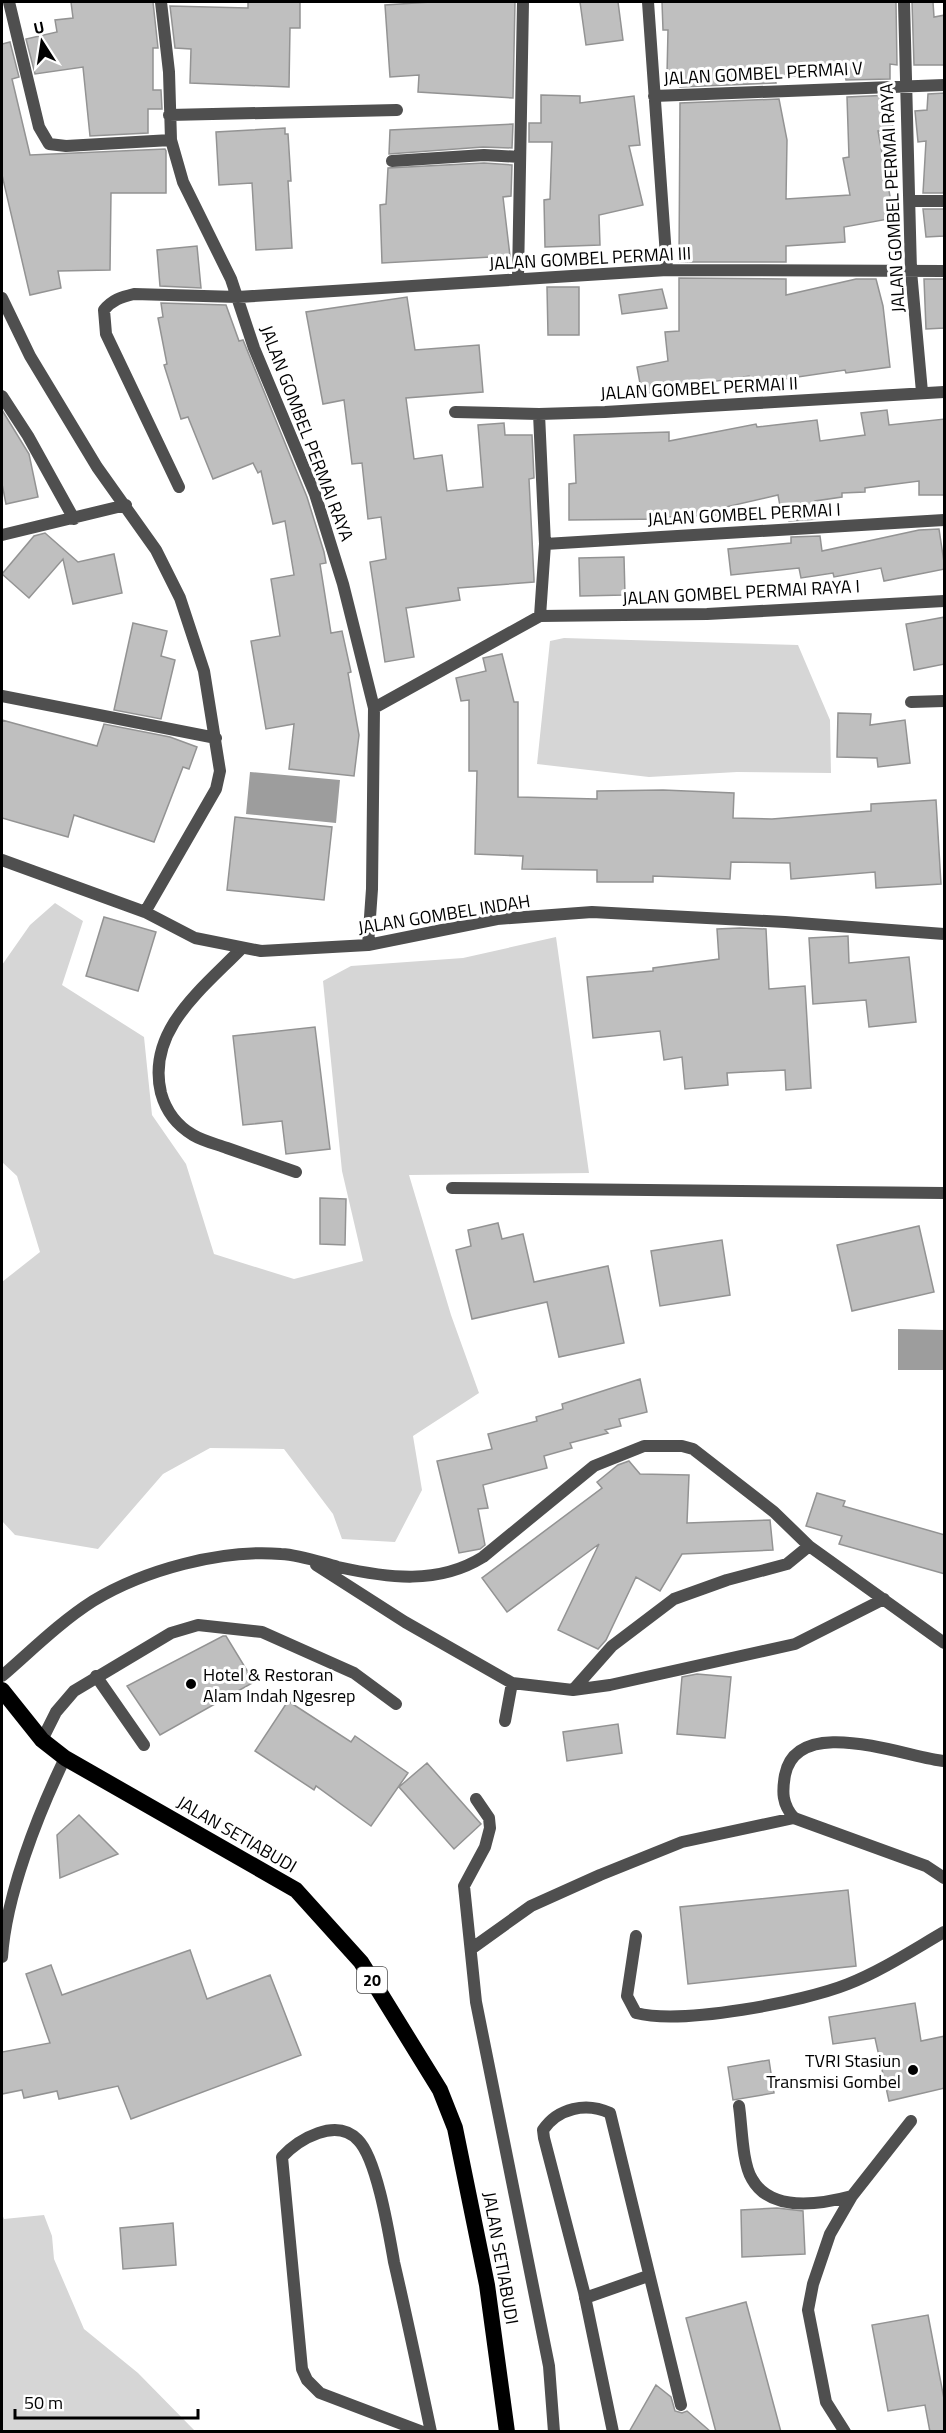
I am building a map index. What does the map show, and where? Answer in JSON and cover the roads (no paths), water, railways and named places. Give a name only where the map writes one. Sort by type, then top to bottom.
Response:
[{"type":"highway","name":"JALAN SETIABUDI","points":[[2,1690],[42,1740],[65,1758],[296,1890],[361,1962],[440,2090],[456,2128],[487,2285],[507,2432]]},
{"type":"street","points":[[9,2],[39,128],[49,144],[66,146],[171,140]]},
{"type":"street","name":"JALAN GOMBEL PERMAI RAYA","points":[[161,2],[169,72],[171,140],[183,182],[238,297],[254,348],[315,494],[343,584],[374,708],[372,889],[368,945]]},
{"type":"street","points":[[518,278],[523,2]]},
{"type":"street","points":[[648,2],[667,270]]},
{"type":"street","name":"JALAN GOMBEL PERMAI RAYA","points":[[904,2],[904,85],[911,271],[922,392]]},
{"type":"street","name":"JALAN GOMBEL PERMAI V","points":[[654,96],[945,85]]},
{"type":"street","points":[[170,115],[397,110]]},
{"type":"street","points":[[392,161],[484,155],[520,156]]},
{"type":"street","points":[[910,201],[945,201]]},
{"type":"street","name":"JALAN GOMBEL PERMAI III","points":[[238,297],[667,270],[945,271]]},
{"type":"street","points":[[179,487],[106,334],[104,310],[110,303],[134,294],[238,297]]},
{"type":"street","points":[[2,298],[7,314],[36,366],[97,467],[156,550],[180,598],[204,671],[220,771],[216,789],[145,912]]},
{"type":"street","name":"JALAN GOMBEL PERMAI II","points":[[455,412],[540,414],[945,392]]},
{"type":"street","points":[[2,396],[28,436],[74,519]]},
{"type":"street","points":[[374,708],[540,616],[545,544],[540,414]]},
{"type":"street","points":[[2,535],[126,505]]},
{"type":"street","name":"JALAN GOMBEL PERMAI I","points":[[545,544],[945,520]]},
{"type":"street","name":"JALAN GOMBEL PERMAI RAYA I","points":[[540,616],[707,614],[945,600]]},
{"type":"street","points":[[2,696],[216,738]]},
{"type":"street","points":[[911,702],[945,701]]},
{"type":"street","name":"JALAN GOMBEL INDAH","points":[[2,860],[145,912],[195,938],[241,949],[298,951],[368,945],[497,919],[592,912],[785,922],[945,934]]},
{"type":"street","points":[[241,949],[178,1014],[166,1034],[159,1059],[158,1081],[164,1106],[178,1124],[194,1136],[296,1172]]},
{"type":"street","points":[[452,1188],[945,1192]]},
{"type":"street","points":[[2,1676],[92,1602],[156,1572],[230,1555],[279,1554],[304,1557],[378,1575],[412,1578],[440,1575],[466,1567],[483,1557],[594,1466],[644,1446],[663,1444],[693,1449],[774,1512],[809,1546],[945,1644]]},
{"type":"street","points":[[573,1690],[612,1646],[674,1599],[727,1580],[787,1564],[809,1546]]},
{"type":"street","points":[[304,1557],[405,1622],[512,1683],[573,1690],[610,1685],[795,1644],[884,1599]]},
{"type":"street","points":[[42,1740],[64,1700],[96,1676],[171,1633],[198,1625],[262,1632],[354,1673],[396,1704]]},
{"type":"street","points":[[96,1676],[144,1745]]},
{"type":"street","points":[[505,1722],[512,1683]]},
{"type":"street","points":[[945,1761],[849,1742],[818,1743],[798,1752],[787,1765],[782,1791],[786,1808],[794,1818],[926,1866],[945,1878]]},
{"type":"street","points":[[2,1957],[3,1932],[23,1866],[46,1798],[65,1758]]},
{"type":"street","points":[[476,1799],[489,1818],[490,1828],[485,1847],[464,1886],[478,2018],[549,2366],[554,2432]]},
{"type":"street","points":[[471,1949],[531,1906],[600,1875],[682,1842],[794,1818]]},
{"type":"street","points":[[636,1936],[627,1995],[630,2004],[636,2013],[667,2017],[728,2011],[803,1997],[848,1984],[945,1932]]},
{"type":"street","points":[[739,2106],[752,2180],[768,2194],[788,2202],[809,2204],[852,2196]]},
{"type":"street","points":[[613,2432],[585,2298],[543,2130],[560,2112],[587,2107],[610,2113],[681,2405]]},
{"type":"street","points":[[845,2432],[826,2402],[808,2310],[813,2284],[830,2234],[852,2196],[911,2121]]},
{"type":"street","points":[[423,2432],[320,2392],[307,2380],[302,2369],[282,2157],[293,2145],[324,2131],[341,2131],[358,2140],[377,2180],[431,2432]]},
{"type":"street","points":[[585,2298],[648,2276]]},
{"type":"place","name":"Hotel & Restoran Alam Indah Ngesrep","points":[[191,1684]]},
{"type":"place","name":"TVRI Stasiun Transmisi Gombel","points":[[913,2070]]}]
